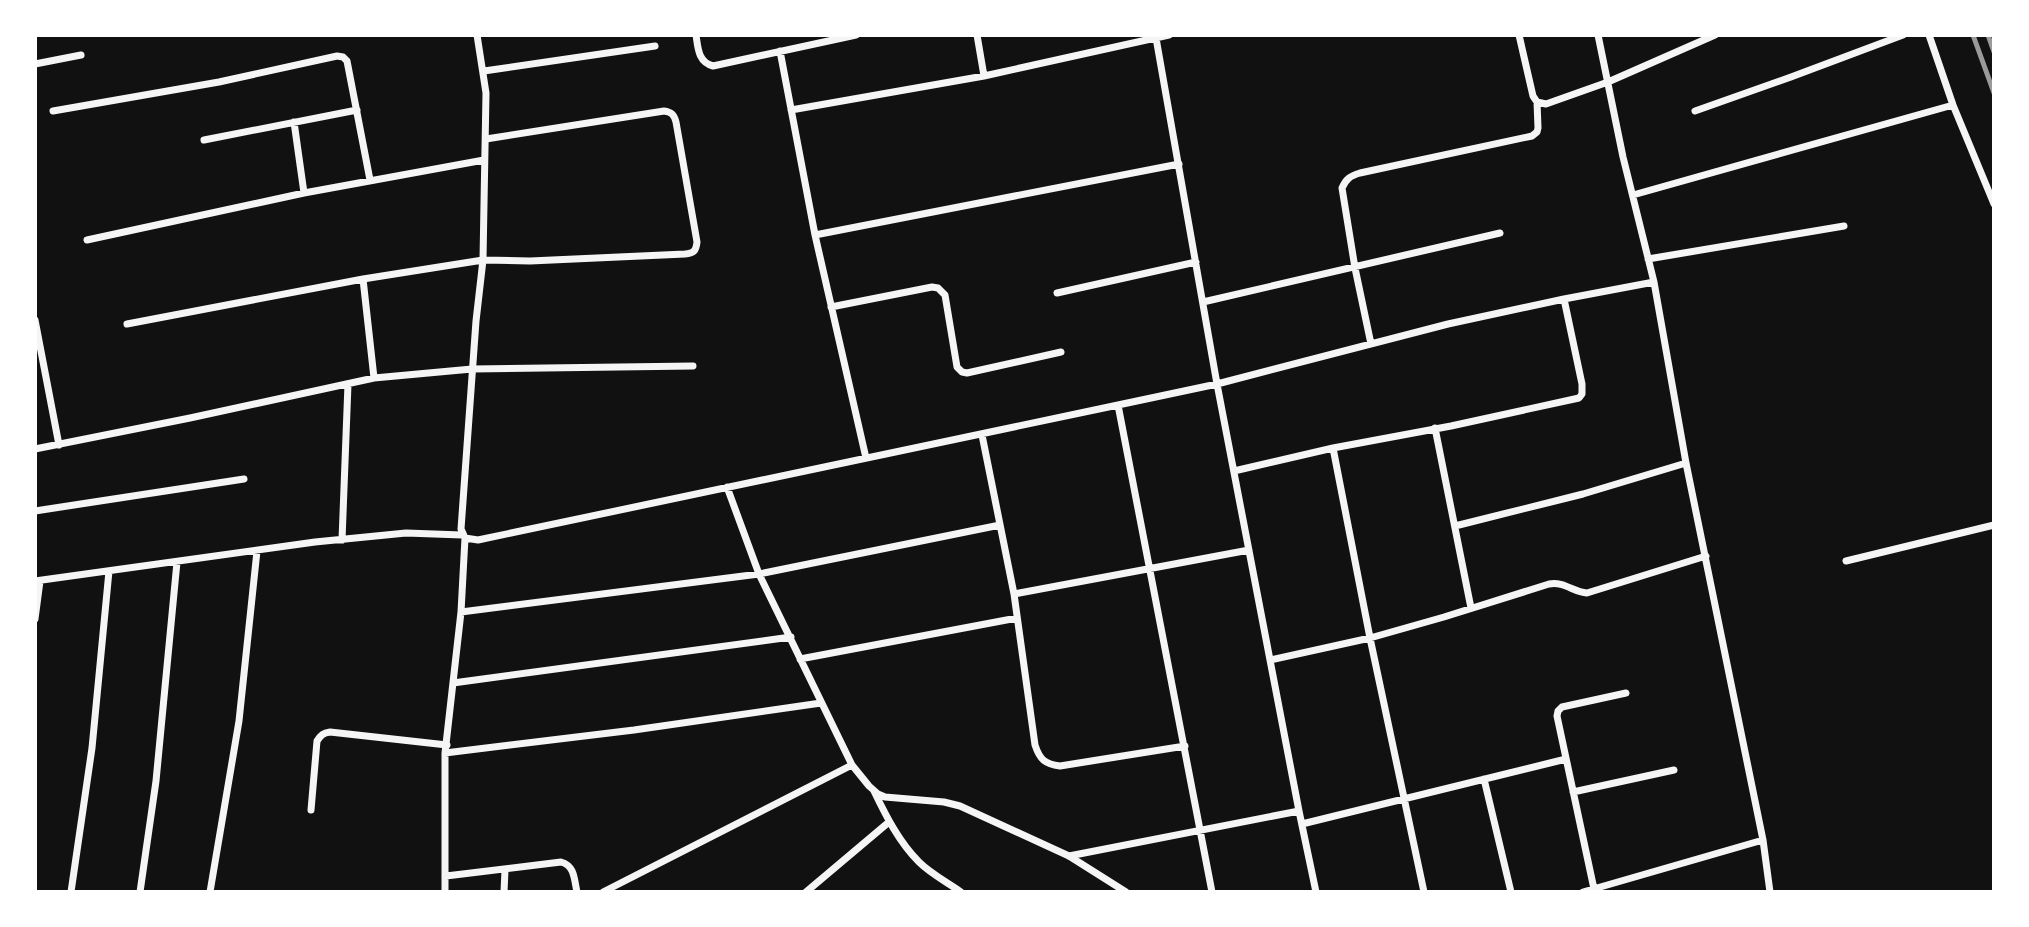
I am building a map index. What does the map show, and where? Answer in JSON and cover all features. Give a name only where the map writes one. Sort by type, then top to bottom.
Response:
[{"type":"street","points":[[445,892],[446,749],[461,612],[472,369],[483,260],[486,93],[477,35]]},
{"type":"street","points":[[696,35],[700,56],[706,64],[713,66],[856,35]]},
{"type":"street","points":[[977,35],[984,76]]},
{"type":"street","points":[[791,110],[984,76],[1169,35]]},
{"type":"street","points":[[1371,344],[1342,188],[1350,176],[1532,136],[1537,132],[1537,102],[1532,96],[1519,35]]},
{"type":"street","points":[[1598,35],[1623,157],[1654,282],[1686,463],[1763,840],[1770,892]]},
{"type":"street","points":[[1537,102],[1546,104],[1608,82],[1715,35]]},
{"type":"street","points":[[1695,111],[1903,35]]},
{"type":"street","points":[[1929,35],[1953,105],[1994,204]]},
{"type":"street","points":[[1156,38],[1217,384],[1316,892]]},
{"type":"street","points":[[484,71],[655,46]]},
{"type":"street","points":[[780,51],[815,235],[866,458]]},
{"type":"street","points":[[35,64],[82,55]]},
{"type":"street","points":[[53,111],[343,57],[347,61],[370,180]]},
{"type":"street","points":[[1633,195],[1953,105]]},
{"type":"street","points":[[204,140],[357,110]]},
{"type":"street","points":[[127,324],[363,279],[483,260],[530,261],[685,254],[695,250],[697,242],[676,122],[674,115],[669,112],[486,139]]},
{"type":"street","points":[[294,122],[304,193]]},
{"type":"street","points":[[87,240],[304,193],[484,160]]},
{"type":"street","points":[[815,235],[1179,164]]},
{"type":"street","points":[[1648,259],[1844,226]]},
{"type":"street","points":[[1203,302],[1500,233]]},
{"type":"street","points":[[1057,293],[1196,262]]},
{"type":"street","points":[[363,279],[374,378]]},
{"type":"street","points":[[35,619],[37,581],[406,533],[478,540],[1217,384],[1448,324],[1654,282]]},
{"type":"street","points":[[831,307],[938,288],[942,289],[945,295],[957,367],[962,372],[1061,352]]},
{"type":"street","points":[[1234,471],[1579,398],[1582,384],[1564,299]]},
{"type":"street","points":[[35,320],[39,360],[59,445]]},
{"type":"street","points":[[35,449],[374,378],[472,369],[693,366]]},
{"type":"street","points":[[342,540],[348,384]]},
{"type":"street","points":[[1118,405],[1212,892]]},
{"type":"street","points":[[1435,428],[1471,608]]},
{"type":"street","points":[[982,435],[1014,594],[1035,745],[1040,758],[1060,766],[1185,746]]},
{"type":"street","points":[[1333,448],[1424,892]]},
{"type":"street","points":[[1455,526],[1583,494],[1686,463]]},
{"type":"street","points":[[35,510],[244,479]]},
{"type":"street","points":[[727,487],[760,574],[821,704],[852,765],[874,790],[885,797],[960,806],[1069,856],[1126,892]]},
{"type":"street","points":[[461,612],[760,574],[1000,525]]},
{"type":"street","points":[[1846,561],[1994,525]]},
{"type":"street","points":[[1014,594],[1249,550]]},
{"type":"street","points":[[210,892],[239,721],[257,551]]},
{"type":"street","points":[[1270,660],[1370,638],[1556,583],[1587,593],[1706,556]]},
{"type":"street","points":[[139,892],[156,781],[177,562]]},
{"type":"street","points":[[71,892],[92,748],[109,571]]},
{"type":"street","points":[[800,659],[1017,618]]},
{"type":"street","points":[[453,683],[791,637]]},
{"type":"street","points":[[1594,889],[1558,724],[1558,711],[1562,707],[1626,693]]},
{"type":"street","points":[[311,810],[317,741],[320,735],[325,733],[446,749],[634,730],[821,704]]},
{"type":"street","points":[[1302,824],[1566,759]]},
{"type":"street","points":[[603,892],[852,765]]},
{"type":"street","points":[[1573,792],[1674,770]]},
{"type":"street","points":[[1485,779],[1511,892]]},
{"type":"street","points":[[874,790],[889,822],[921,864],[961,892]]},
{"type":"street","points":[[1069,856],[1299,811]]},
{"type":"street","points":[[806,892],[889,822]]},
{"type":"street","points":[[1583,892],[1763,840]]},
{"type":"street","points":[[446,876],[561,862],[572,869],[577,892]]},
{"type":"street","points":[[504,892],[505,870]]},
{"type":"street","points":[[944,892],[952,886]]},
{"type":"railway","points":[[1973,35],[1994,93]]},
{"type":"railway","points":[[1988,35],[1994,52]]}]
